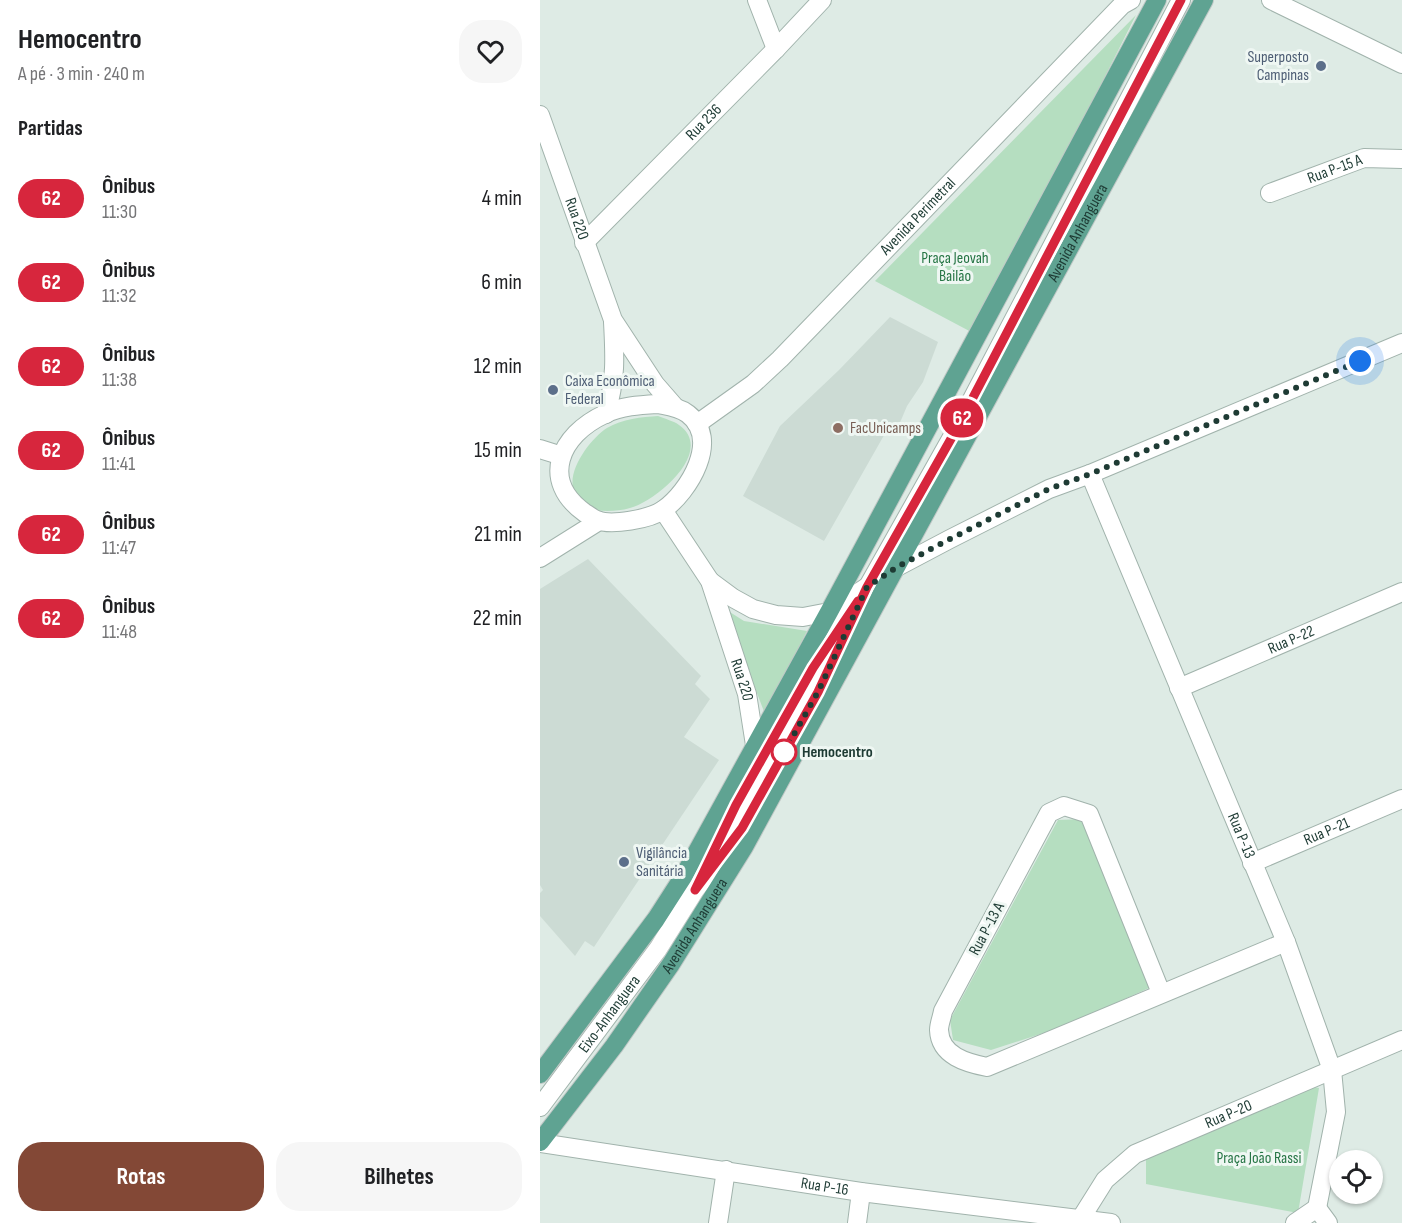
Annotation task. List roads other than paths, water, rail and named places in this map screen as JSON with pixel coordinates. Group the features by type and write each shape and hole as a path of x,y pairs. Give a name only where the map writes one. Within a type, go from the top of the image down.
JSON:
{"main road":[{"path":"540,1074 656,919 678,885 829,612 1157,0"},
{"name":"Avenida Anhanguera","path":"540,1142 614,1046 671,964 744,847 1204,0"}],"street":[{"path":"757,0 776,49"},
{"name":"Rua 236","path":"584,243 822,0"},
{"name":"Avenida Perimetral","path":"697,424 753,384 780,359 1114,14 1131,0"},
{"name":"Eixo-Anhanguera","path":"540,1107 658,949 695,890 742,828 818,692 867,587 956,430 1181,0"},
{"path":"1271,0 1402,64"},
{"name":"Rua 220","path":"540,115 612,320 655,384 675,407"},
{"name":"Rua P-15 A","path":"1270,193 1364,158 1402,159"},
{"name":"Rua 220","path":"606,414 615,370 612,320"},
{"name":"Rua 220","path":"710,581 733,598 764,612 803,617 829,612 897,567 1049,489 1090,474 1402,343"},
{"path":"658,404 675,407 688,414 697,424 702,440 701,458 691,478 678,496 663,510 647,518 598,521 574,506 561,491 557,475 559,454 572,437 606,414 637,405 658,404"},
{"path":"540,449 559,454"},
{"name":"Rua P-13","path":"1090,474 1286,942 1332,1070 1336,1112 1317,1208"},
{"name":"Rua 220","path":"663,510 710,581 747,694 755,745"},
{"path":"540,558 598,521"},
{"name":"Rua P-22","path":"1179,688 1402,592"},
{"name":"Rua P-21","path":"1252,863 1402,799"},
{"name":"Rua P-13 A","path":"1161,993 1089,814 1064,806 1049,813 943,1011 939,1031 946,1049 963,1062 987,1067 1286,942"},
{"name":"Rua P-20","path":"1078,1221 1105,1180 1136,1154 1402,1040"},
{"name":"Rua P-16","path":"540,1142 861,1192 1078,1221 1111,1223"},
{"path":"718,1223 726,1170"},
{"path":"857,1223 861,1192"},
{"path":"1295,1223 1317,1208 1328,1223"}],"place":[{"name":"Superposto Campinas","path":"1321,66"},
{"name":"Caixa Econômica Federal","path":"553,390"},
{"name":"FacUnicamps","path":"838,428"},
{"name":"Hemocentro","path":"784,752"},
{"name":"Vigilância Sanitária","path":"624,862"}],"park label":[{"name":"Praça Jeovah Bailão","path":"955,267"},
{"name":"Praça João Rassi","path":"1259,1158"}]}
